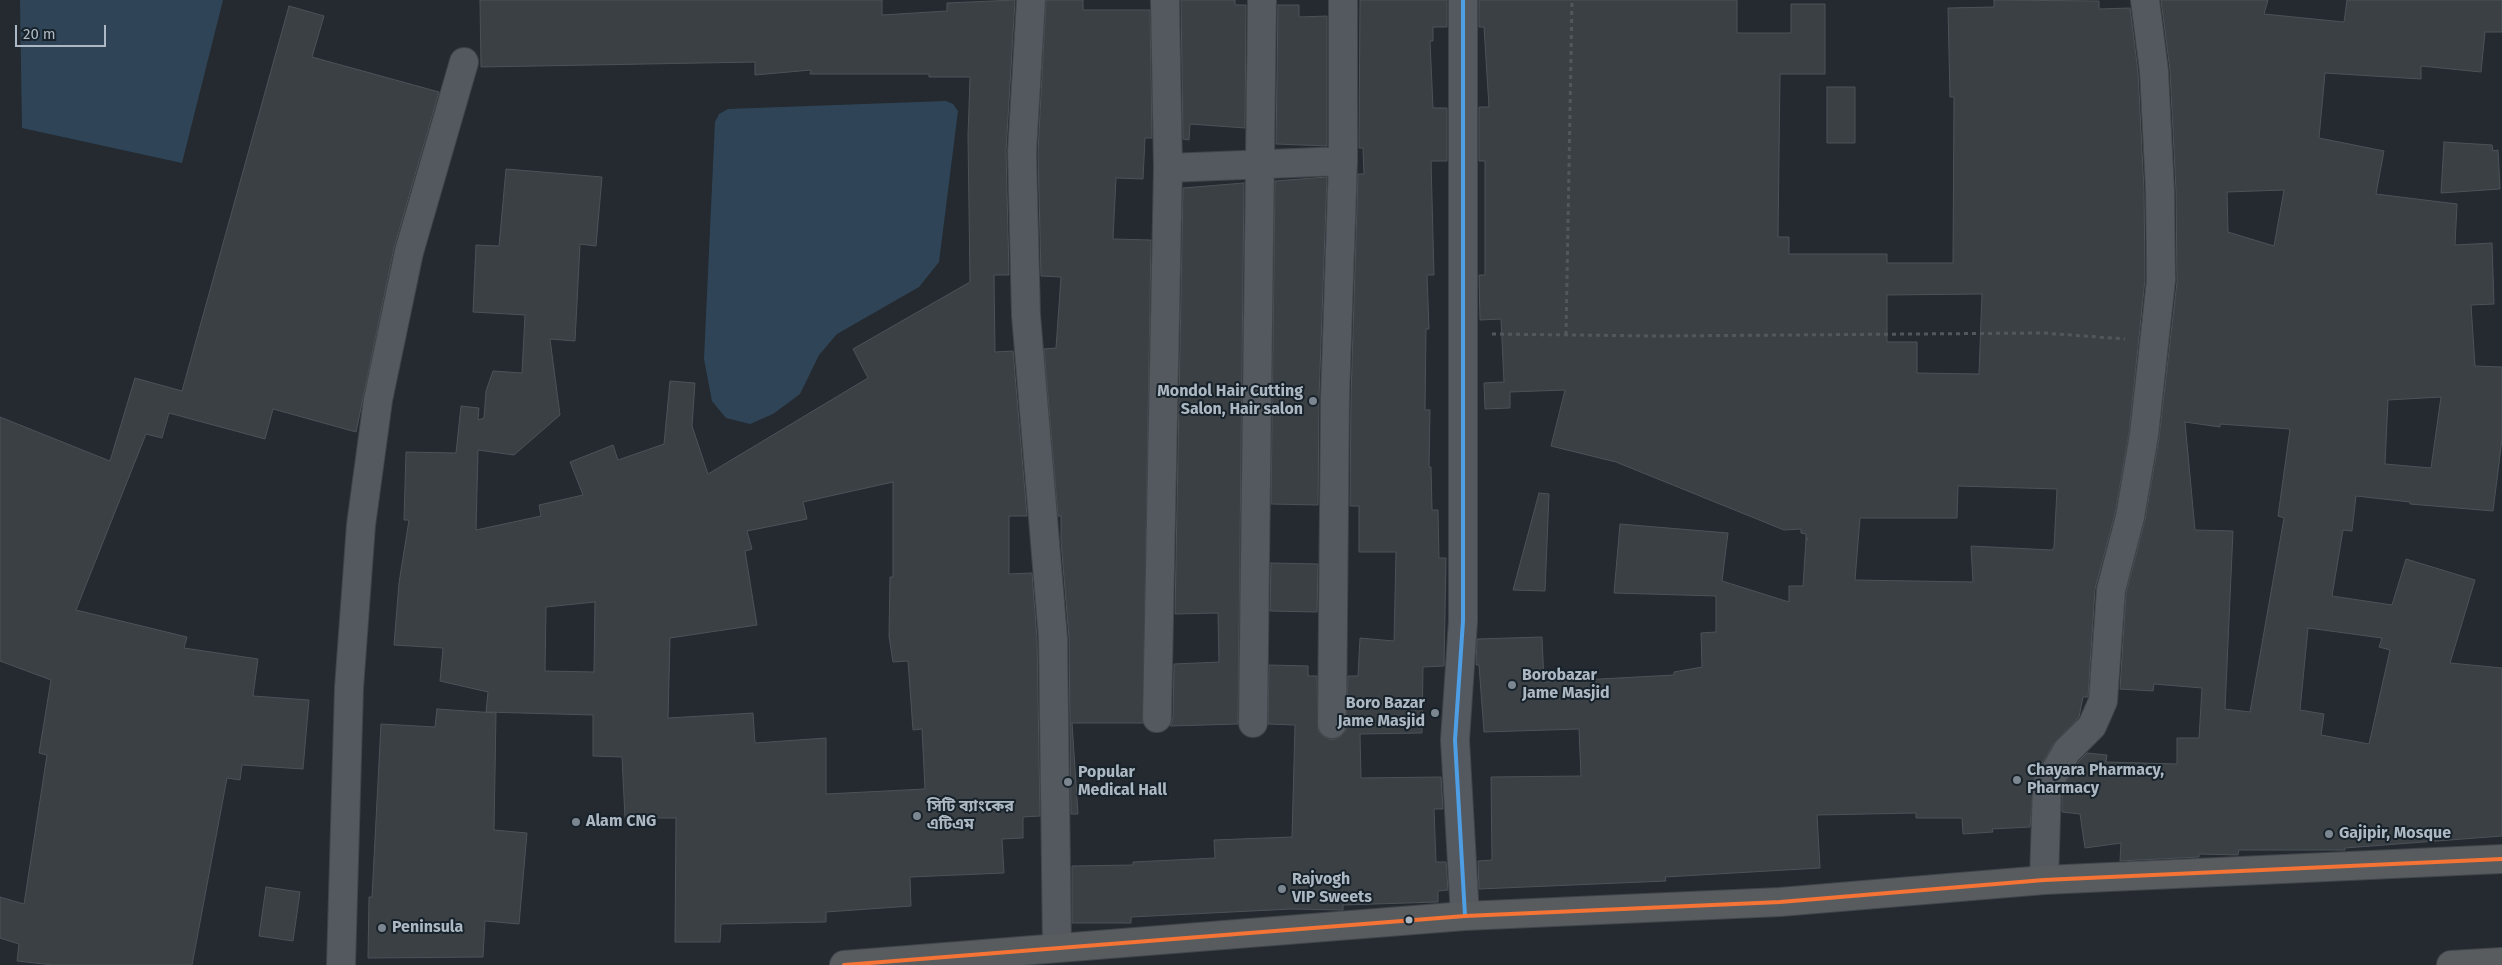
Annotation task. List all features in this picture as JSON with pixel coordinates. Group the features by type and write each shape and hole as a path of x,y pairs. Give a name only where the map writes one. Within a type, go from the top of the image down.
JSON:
{"highway":[{"path":"844,965 1465,916 1780,902 2044,880 2410,865 2502,859"},
{"path":"2451,965 2502,962"}],"street":[{"path":"1032,0 1022,152 1026,315 1053,638 1056,947"},
{"path":"1157,718 1168,168 1165,0"},
{"path":"1252,723 1262,0"},
{"path":"1332,724 1335,397 1342,161 1343,0"},
{"path":"1463,0 1461,334 1463,622 1455,740 1465,916"},
{"path":"2044,880 2047,785 2067,752 2092,726 2103,701 2111,590 2130,517 2144,435 2160,280 2160,191 2154,71 2145,0"},
{"path":"341,965 350,688 361,525 378,400 410,252 464,62"},
{"path":"1168,168 1342,161"}],"path":[{"path":"1566,335 1572,0"},
{"path":"1461,334 2044,333 2154,341"}],"water":[{"path":"20,0 223,0 182,163 22,128"},
{"path":"946,101 953,104 958,111 939,262 919,287 837,334 819,355 800,394 773,414 750,424 726,418 712,401 704,359 715,122 719,114 728,109"}],"building":[{"path":"480,0 882,0 882,15 947,11 947,3 1015,0 1006,151 1009,275 994,275 995,352 1013,351 1027,516 1009,516 1009,574 1032,573 1037,639 1040,816 1023,817 1023,838 1002,839 1004,873 910,877 911,906 826,912 826,922 721,924 720,942 675,942 676,818 625,818 622,757 593,756 593,715 486,712 488,692 440,681 443,648 394,645 399,583 409,520 404,520 406,452 456,453 461,406 479,408 478,420 484,418 486,391 493,371 522,373 525,315 473,312 476,245 499,246 506,169 602,177 596,246 580,244 575,341 550,339 560,415 514,455 478,450 476,530 541,516 539,505 583,495 570,462 613,445 618,460 664,444 670,381 695,383 692,426 708,474 868,378 853,349 970,282 968,136 970,77 929,77 929,74 810,74 811,70 755,75 755,62 481,67","holes":["893,482 893,577 890,577 889,636 893,662 908,661 913,730 922,729 925,789 826,794 826,738 755,743 753,713 668,718 670,638 757,625 745,551 752,549 747,531 807,519 803,502","595,602 594,672 545,671 546,607"]},
{"path":"1046,0 1083,0 1083,10 1150,10 1152,138 1145,138 1143,179 1116,178 1113,239 1151,240 1143,723 1072,723 1078,814 1071,814 1069,637 1061,541 1061,516 1058,516 1044,349 1056,348 1061,277 1041,276 1038,152"},
{"path":"1181,0 1235,0 1235,5 1246,5 1245,128 1190,124 1189,140 1183,139"},
{"path":"1360,0 1447,0 1447,27 1433,27 1433,41 1430,41 1433,108 1447,108 1447,161 1431,161 1434,275 1427,275 1429,329 1426,329 1425,410 1430,410 1429,467 1431,467 1432,510 1438,510 1439,558 1446,558 1444,666 1423,667 1422,733 1360,734 1361,778 1441,777 1443,809 1434,809 1436,862 1446,862 1448,890 1438,891 1438,902 1343,905 1343,910 1291,909 1131,917 1131,923 1072,923 1072,866 1133,865 1133,862 1215,858 1214,840 1292,837 1295,725 1268,724 1269,665 1308,666 1308,676 1317,676 1318,731 1324,737 1332,740 1340,737 1346,731 1348,676 1358,676 1360,638 1394,641 1396,552 1359,552 1359,506 1350,506 1351,397 1358,174 1364,174 1363,148 1359,148"},
{"path":"1479,0 1737,0 1737,33 1791,33 1791,4 1825,4 1825,74 1780,74 1778,237 1789,237 1789,254 1887,254 1887,263 1953,263 1954,97 1950,97 1948,8 1994,7 1994,0 2099,1 2099,9 2130,8 2138,72 2144,191 2145,279 2129,433 2115,514 2095,589 2088,697 2083,697 2079,717 2054,743 2034,777 2030,827 1992,829 1993,832 1963,834 1962,818 1916,818 1916,813 1817,815 1820,868 1665,877 1666,881 1479,889 1478,861 1492,860 1491,777 1581,776 1579,729 1484,732 1479,665 1476,665 1477,639 1542,637 1544,682 1674,675 1674,672 1702,667 1701,633 1716,632 1716,596 1614,593 1620,524 1728,533 1722,581 1789,602 1789,586 1803,586 1806,534 1801,533 1801,529 1784,530 1616,462 1551,446 1565,390 1510,392 1510,408 1485,409 1484,383 1504,382 1501,319 1480,320 1479,275 1485,275 1485,161 1479,161 1479,107 1489,107 1484,27 1479,27","holes":["1982,294 1979,374 1917,373 1917,342 1887,342 1887,295","1958,486 2057,489 2054,547 2052,550 1971,546 1973,582 1855,580 1860,518 1957,518"]},
{"path":"2161,0 2268,0 2264,14 2344,22 2347,0 2502,0 2502,32 2485,32 2481,72 2421,66 2421,79 2325,73 2319,138 2384,151 2376,194 2457,204 2455,245 2492,243 2494,304 2471,305 2475,366 2502,367 2502,439 2493,511 2410,504 2410,502 2356,496 2352,531 2343,530 2332,596 2392,605 2406,559 2475,580 2450,663 2502,668 2502,836 2345,848 2345,850 2239,850 2238,855 2199,854 2199,857 2120,861 2121,843 2085,848 2080,814 2062,812 2062,789 2079,761 2087,753 2107,755 2106,762 2177,764 2177,738 2199,738 2202,688 2154,684 2153,691 2120,689 2126,593 2145,520 2159,438 2177,282 2176,190 2170,70","holes":["2284,190 2274,246 2228,232 2227,192","2441,397 2431,468 2385,464 2388,400","2185,422 2220,427 2220,424 2290,429 2278,516 2284,518 2250,712 2225,709 2233,531 2195,530","2308,628 2382,638 2379,647 2390,650 2369,744 2321,735 2324,714 2300,710"]},
{"path":"1278,5 1299,5 1299,17 1327,16 1327,146 1276,144"},
{"path":"289,6 324,16 312,57 439,92 394,248 356,432 273,409 265,439 169,413 162,438 146,434 76,610 187,637 184,648 258,659 253,696 309,700 303,769 242,765 240,780 227,778 192,965 53,965 17,961 19,944 0,938 0,897 24,904 47,755 39,753 51,680 0,661 0,417 110,461 135,378 182,391"},
{"path":"1827,87 1855,87 1855,143 1827,143"},
{"path":"2444,142 2492,145 2493,151 2498,150 2500,189 2441,193"},
{"path":"1327,177 1319,397 1318,505 1271,504 1275,181"},
{"path":"1244,183 1238,724 1170,726 1173,718 1174,664 1219,662 1218,613 1175,614 1183,188"},
{"path":"1539,493 1549,494 1545,591 1513,590"},
{"path":"1271,563 1318,564 1317,612 1270,611"},
{"path":"437,709 496,713 494,830 527,833 519,924 485,921 483,957 368,958 369,897 372,897 381,724 435,727"},
{"path":"266,887 300,892 293,941 259,936"}],"transit line":[{"path":"1463,0 1463,621 1455,740 1465,916"},
{"path":"844,965 1465,916 1780,902 2044,880 2502,859"}],"place":[{"name":"Mondol Hair Cutting Salon, Hair salon","path":"1313,401"},
{"name":"Borobazar Jame Masjid","path":"1512,685"},
{"name":"Boro Bazar Jame Masjid","path":"1435,713"},
{"name":"Chayara Pharmacy, Pharmacy","path":"2017,780"},
{"name":"Popular Medical Hall","path":"1068,782"},
{"name":"সিটি ব্যাংকের এটিএম","path":"917,816"},
{"name":"Alam CNG","path":"576,822"},
{"name":"Gajipir, Mosque","path":"2329,834"},
{"name":"Rajvogh VIP Sweets","path":"1282,889"},
{"name":"Peninsula","path":"382,928"}]}
